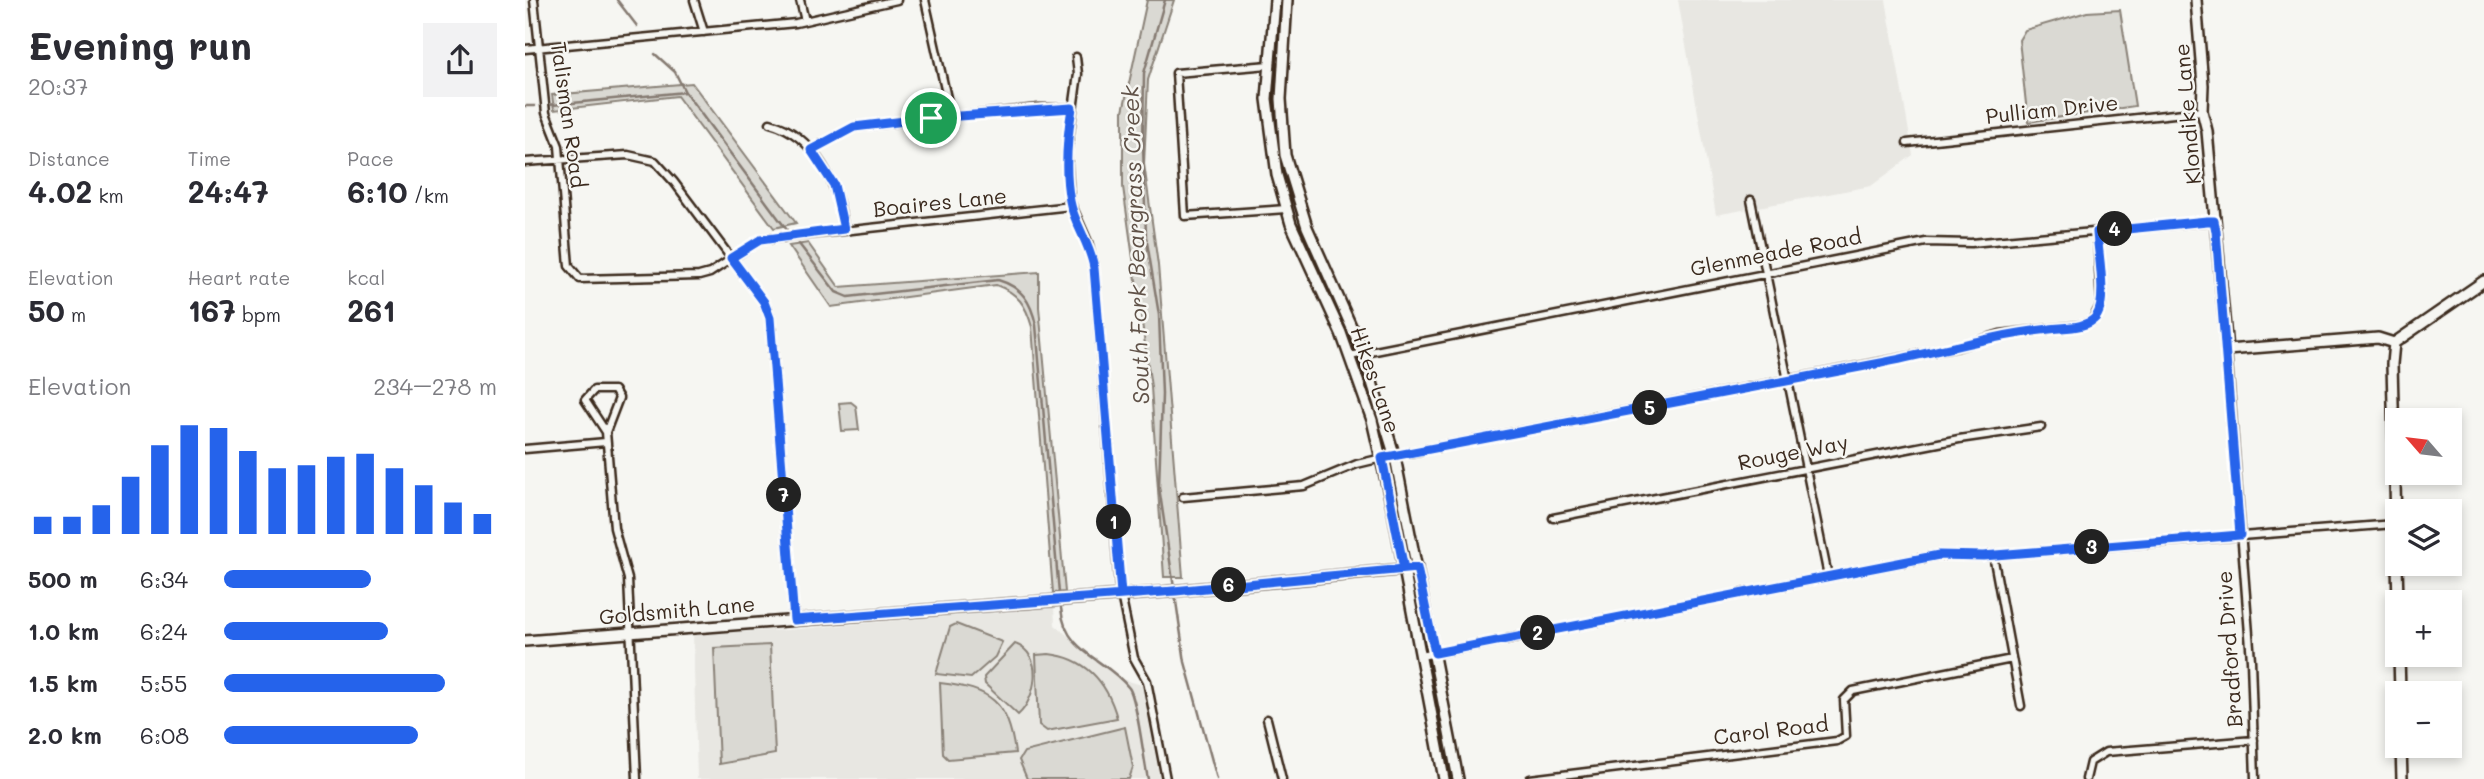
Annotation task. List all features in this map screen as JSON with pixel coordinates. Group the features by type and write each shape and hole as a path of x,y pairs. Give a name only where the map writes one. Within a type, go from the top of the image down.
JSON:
{"street":[{"name":"Talisman Road","path":"534,0 546,113 559,146 568,260 573,275"},
{"path":"694,0 704,32"},
{"path":"800,0 806,21"},
{"path":"525,48 806,21 897,0"},
{"path":"925,0 951,116"},
{"name":"Hikes Lane","path":"1275,0 1269,65 1268,123 1286,209 1350,356 1382,458 1444,779"},
{"name":"Hikes Lane","path":"1287,0 1281,99 1285,155 1307,227 1363,353 1395,457 1458,779"},
{"name":"Klondike Lane","path":"2196,0 2203,85 2202,111 2207,131 2227,350"},
{"path":"1076,57 1078,74 1067,153 1071,206 1088,242 1094,268 1121,594 1134,658 1147,681 1166,779"},
{"path":"1269,65 1176,73 1185,216 1286,209"},
{"path":"811,150 854,127 951,116 1072,108"},
{"name":"Pulliam Drive","path":"1907,143 2202,111"},
{"path":"770,123 795,133 811,150 834,185 844,229"},
{"path":"525,162 628,155 655,161 764,302 770,318 794,620"},
{"path":"1751,200 1828,576"},
{"name":"Boaires Lane","path":"573,275 589,281 699,276 710,273 760,240 1071,206"},
{"name":"Glenmeade Road","path":"1350,356 1936,240 1971,243 2214,221"},
{"path":"1183,497 1304,486 1348,467 1382,458 1789,381 1958,347 2000,334 2087,324 2096,317 2102,304 2097,232"},
{"path":"2395,499 2394,343 2484,281"},
{"path":"2227,350 2378,338 2394,343"},
{"name":"Bradford Drive","path":"2227,350 2255,779"},
{"path":"605,432 618,403 618,393 609,389 594,390 585,400 605,432 614,528 628,579 633,632 637,779"},
{"name":"Rouge Way","path":"1553,518 1959,439 2041,427"},
{"path":"525,449 607,442"},
{"path":"1421,656 1939,555 1993,555 2385,525"},
{"path":"1993,555 2021,706"},
{"name":"Goldsmith Lane","path":"525,641 1176,591 1417,568"},
{"name":"Carol Road","path":"1530,779 1837,741 1846,736 1844,700 1853,691 2012,659"},
{"path":"1267,719 1282,779"},
{"path":"2086,779 2090,762 2100,754 2254,740"},
{"path":"2401,758 2402,779"}],"shaded area":[{"path":"1147,0 1174,0 1148,80 1144,164 1158,265 1183,577 1164,577 1151,387 1123,187 1123,111"},
{"path":"1678,0 1886,0 1913,155 1871,186 1716,215"},
{"path":"2120,10 2135,106 2028,122 2019,40 2025,30 2087,12"},
{"path":"692,83 796,223 774,228 677,96 554,110 552,95"},
{"path":"808,243 839,287 1039,272 1039,307 1065,592 1053,593 1032,327 1020,301 996,285 831,307 789,246"},
{"path":"851,402 856,406 859,430 842,431 839,403"},
{"path":"1054,606 1055,625 1118,678 1142,685 1160,779 697,779 693,633 785,630"},
{"path":"956,624 1002,642 995,657 971,678 936,674 950,627"},
{"path":"1015,644 1031,657 1035,677 1029,699 1018,715 985,684 984,677"},
{"path":"770,645 775,754 719,764 714,648"},
{"path":"1049,654 1074,661 1093,674 1107,693 1117,718 1047,731 1039,725 1036,655"},
{"path":"940,683 972,689 994,701 1007,721 1015,753 948,759 943,754"},
{"path":"1125,727 1133,767 1129,779 1027,779 1019,760 1024,752"}],"waterway":[{"path":"617,0 637,26"},
{"name":"South Fork Beargrass Creek","path":"1165,0 1144,73 1143,147 1146,236 1159,315 1162,394 1159,487 1185,662 1217,779"},
{"path":"655,54 675,72 685,92"},
{"path":"552,105 685,92 787,230"},
{"path":"525,106 535,106"},
{"path":"799,244 836,292 848,297 998,280 1024,296 1036,325 1059,593"},
{"path":"1061,608 1064,623 1078,646 1129,688 1148,779"}],"route":[{"path":"931,118 846,129 811,150 834,185 840,200 844,229 760,240 731,258 764,302 770,318 794,620 1163,592 1404,569 1382,458 1881,363 1968,345 2000,334 2087,324 2096,317 2102,304 2097,232 2207,221 2214,221 2216,231 2240,535 1983,556 1939,555 1435,653 1417,568 1176,591 1163,592 1121,594 1094,268 1092,253 1070,201 1067,153 1072,108 1039,108 931,118"}]}
